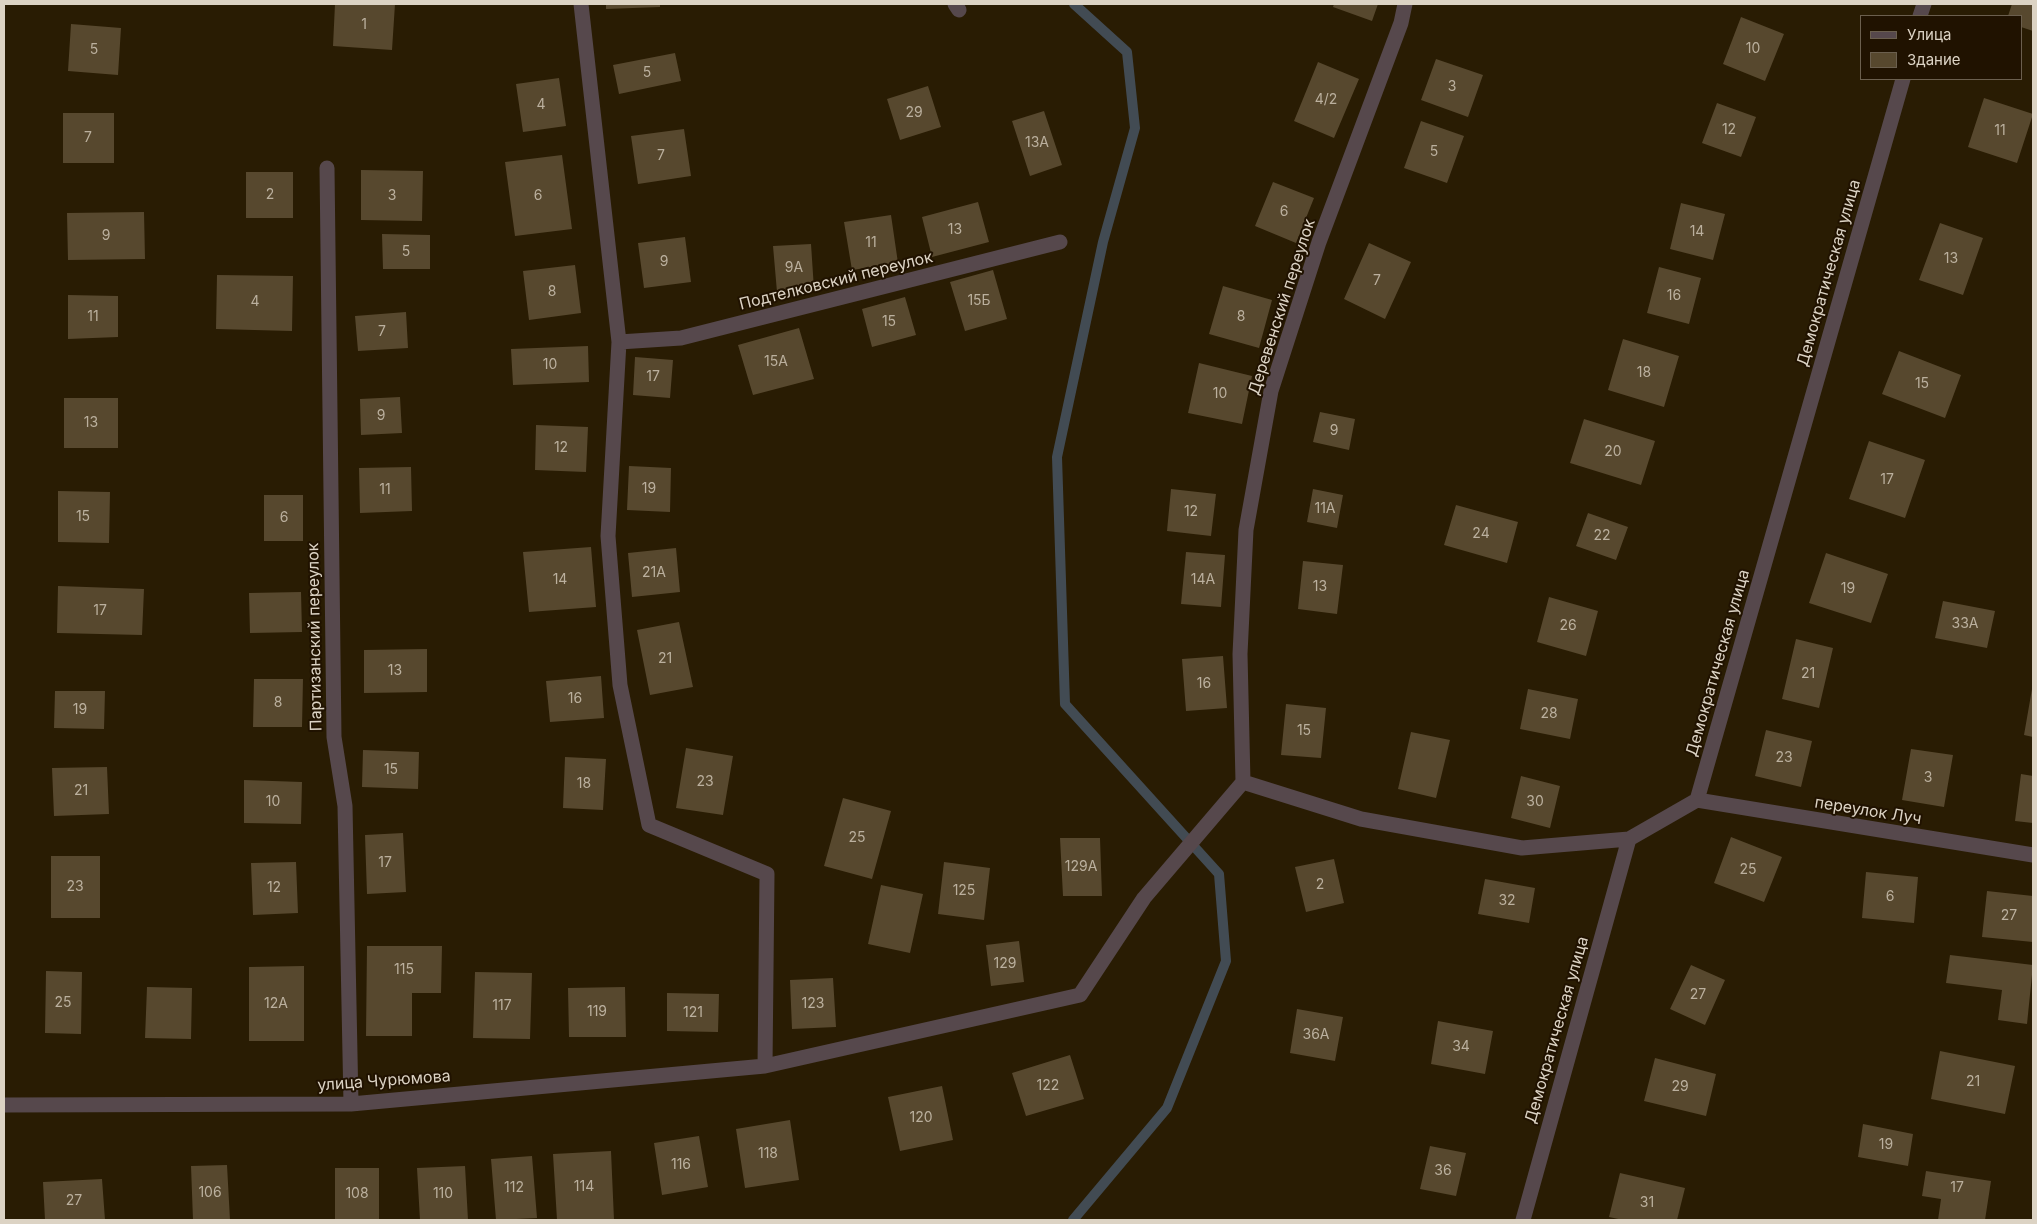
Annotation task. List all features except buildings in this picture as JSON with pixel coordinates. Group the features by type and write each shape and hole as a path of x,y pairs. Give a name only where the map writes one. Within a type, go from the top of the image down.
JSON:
{"street":[{"path":"581,4 620,342 608,536 620,685 649,826 767,874 765,1066"},
{"name":"Деревенский переулок","path":"1243,782 1240,654 1246,530 1271,391 1319,242 1401,23 1405,4"},
{"name":"Демократическая улица","path":"1698,800 1902,80"},
{"name":"Партизанский переулок","path":"327,168 334,737 345,806 350,1104"},
{"name":"Подтелковский переулок","path":"620,342 681,338 1060,242"},
{"path":"1243,782 1361,820 1522,848 1629,839 1698,800"},
{"name":"улица Чурюмова","path":"4,1105 350,1104 765,1066 1080,995 1144,898 1243,782"},
{"name":"переулок Луч","path":"1698,800 2033,855"},
{"name":"Демократическая улица","path":"1523,1220 1629,839"}],"waterway":[{"path":"1073,1220 1167,1108 1226,961 1219,874 1065,704 1057,457 1103,242 1135,128 1127,52 1074,4"}]}
